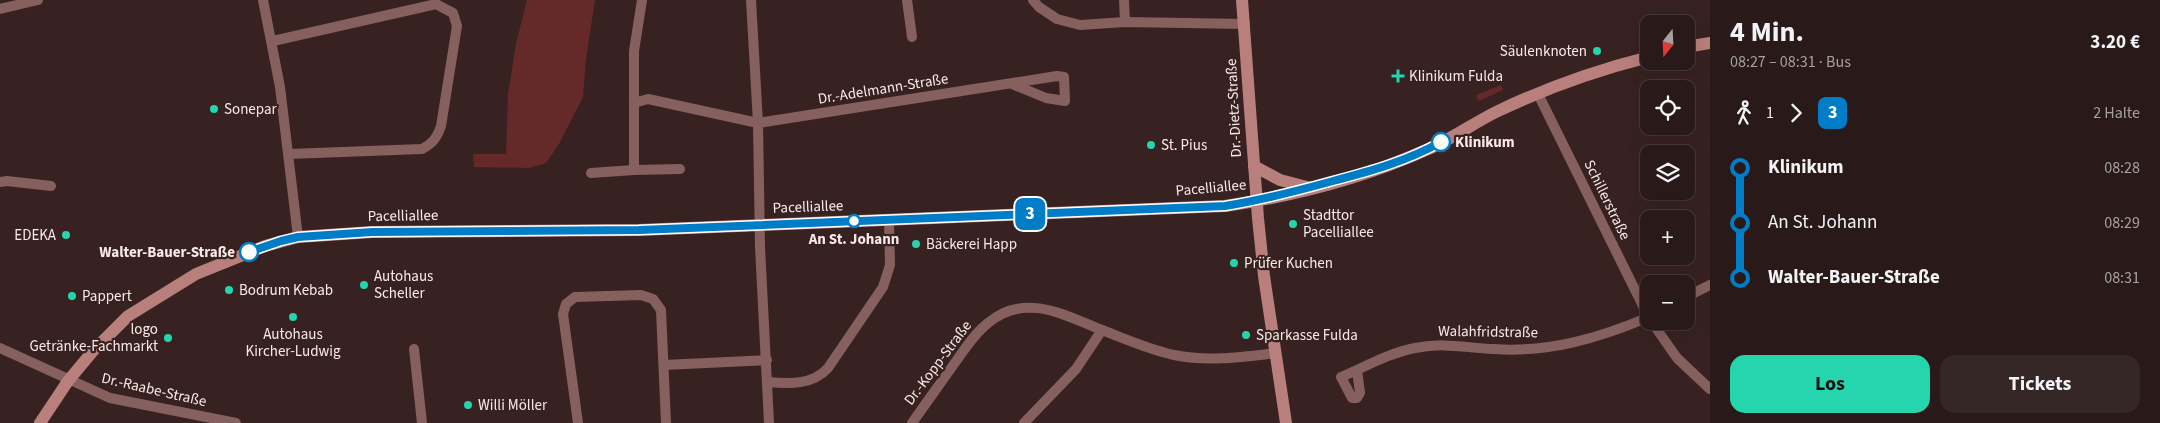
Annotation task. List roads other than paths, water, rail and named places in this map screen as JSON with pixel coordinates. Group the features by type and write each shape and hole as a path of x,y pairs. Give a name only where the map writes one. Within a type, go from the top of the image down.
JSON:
{"main road":[{"name":"Dr.-Dietz-Straße","path":"1242,0 1264,276 1286,423"},
{"path":"1695,46 1710,43"},
{"name":"Pacelliallee","path":"40,423 68,381 93,351 128,316 196,274 265,246 298,237 372,232 578,231 760,225 1208,207 1257,200 1372,171 1415,155 1496,112 1538,94 1614,66 1640,59"},
{"path":"1254,166 1280,180 1309,188"}],"street":[{"path":"0,9 38,0"},
{"path":"263,0 272,40 289,154 298,237"},
{"path":"634,170 634,52 642,0"},
{"path":"751,0 758,123 760,225 769,423"},
{"path":"907,0 912,38"},
{"path":"1032,0 1039,8 1058,19 1080,24 1125,22 1245,24"},
{"path":"1124,0 1125,22"},
{"path":"272,40 436,4 453,13 457,26 440,126 436,138 428,146 422,149 289,154"},
{"name":"Dr.-Adelmann-Straße","path":"758,123 1012,84 1044,77 1064,77 1064,101 1046,98 1012,84"},
{"name":"Schillerstraße","path":"1538,94 1640,299"},
{"path":"634,103 648,99 758,123"},
{"path":"591,173 680,169"},
{"path":"0,182 7,181 50,186"},
{"path":"768,382 807,382 828,368 883,287 890,265 890,220"},
{"path":"1695,293 1710,285"},
{"path":"578,423 563,314 566,304 575,297 641,295 653,300 661,310 666,423"},
{"name":"Dr.-Kopp-Straße","path":"912,423 970,343 988,323 1016,309 1036,307 1055,310 1102,330 1167,353 1199,359 1221,359 1276,353"},
{"name":"Walahfridstraße","path":"1357,370 1395,353 1423,347 1450,344 1494,350 1534,349 1572,344 1607,334 1640,321"},
{"path":"1024,423 1076,369 1102,330"},
{"path":"1656,330 1677,358 1710,389"},
{"name":"Dr.-Raabe-Straße","path":"0,348 68,381 110,398 236,423"},
{"path":"414,349 422,423"},
{"path":"664,365 767,360"}],"place":[{"name":"Säulenknoten","path":"1597,51"},
{"name":"Klinikum Fulda","path":"1398,76"},
{"name":"Sonepar","path":"214,109"},
{"name":"Klinikum","path":"1441,142"},
{"name":"St. Pius","path":"1151,145"},
{"name":"An St. Johann","path":"854,221"},
{"name":"Stadttor Pacelliallee","path":"1293,224"},
{"name":"EDEKA","path":"66,235"},
{"name":"Bäckerei Happ","path":"916,244"},
{"name":"Walter-Bauer-Straße","path":"249,252"},
{"name":"Prüfer Kuchen","path":"1234,263"},
{"name":"Autohaus Scheller","path":"364,285"},
{"name":"Bodrum Kebab","path":"229,290"},
{"name":"Pappert","path":"72,296"},
{"name":"Autohaus Kircher-Ludwig","path":"293,317"},
{"name":"Sparkasse Fulda","path":"1246,335"},
{"name":"logo Getränke-Fachmarkt","path":"168,338"},
{"name":"Willi Möller","path":"468,405"}]}
